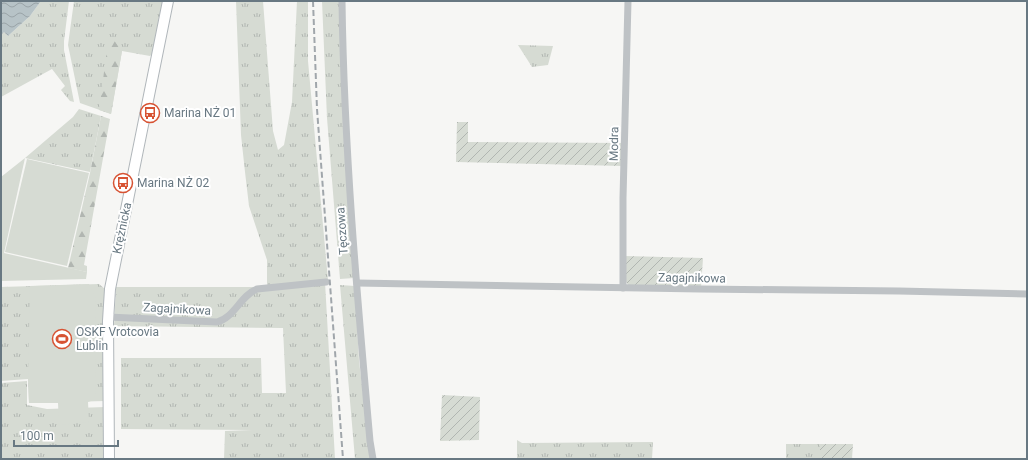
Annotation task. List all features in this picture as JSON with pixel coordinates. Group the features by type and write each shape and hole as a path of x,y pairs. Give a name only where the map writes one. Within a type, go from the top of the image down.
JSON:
{"street":[{"name":"Krężnicka","path":"110,459 108,317 112,278 168,1"},
{"name":"Tęczowa","path":"342,1 344,90 357,283 370,441 373,459"},
{"name":"Modra","path":"623,288 623,198 628,1"},
{"name":"Zagajnikowa","path":"108,317 217,322 225,320 249,292 257,289 326,282"},
{"name":"Zagajnikowa","path":"357,283 1027,294"}],"green space":[{"path":"41,1 69,1 64,50 74,102 70,101 61,90 65,86 52,69 1,97 1,35 4,32 8,36 30,16"},
{"path":"74,1 164,1 156,50 150,56 122,51 111,114 80,103 68,45"},
{"path":"236,1 263,1 273,131 278,150 284,145 292,102 297,1 308,1 308,61 328,280 325,282 335,459 224,459 225,431 252,430 121,429 121,358 261,358 262,393 286,393 283,328 114,326 116,287 267,287 267,260 249,206 245,172 241,135"},
{"path":"322,1 340,1 354,278 340,279 327,118"},
{"path":"113,39 122,51 111,114 99,110 108,42"},
{"path":"518,45 553,46 548,65 532,67"},
{"path":"79,109 101,116 90,172 25,158 73,117"},
{"path":"101,116 110,119 84,265 87,266 87,272 68,268 90,173"},
{"path":"457,122 468,122 468,142 624,143 622,166 456,162"},
{"path":"25,158 4,253 87,272 86,279 1,281 1,177"},
{"path":"27,159 89,173 67,266 5,252"},
{"path":"625,256 703,258 701,288 629,286 626,282"},
{"name":"OSKF Vrotcovia Lublin","path":"89,284 96,299 95,396 88,402 89,422 59,425 58,403 29,403 28,379 30,286"},
{"name":"OSKF Vrotcovia Lublin","path":"99,284 105,289 105,401 29,403 28,379 1,381 1,287"},
{"path":"340,285 355,286 359,361 371,459 355,459"},
{"path":"27,381 27,405 47,409 105,407 104,459 1,459 1,383"},
{"path":"442,395 480,397 479,440 440,441"},
{"path":"517,440 522,443 653,442 652,459 517,459"},
{"path":"786,444 820,444 820,459 786,459"},
{"path":"820,444 853,444 852,459 820,459"}],"water":[{"path":"1,1 41,1 30,16 8,36 4,32 1,35"}],"railway":[{"path":"313,1 317,109 343,459"}],"place":[{"name":"Marina NŻ 01","path":"150,113"},
{"name":"Marina NŻ 02","path":"123,183"},
{"name":"OSKF Vrotcovia Lublin","path":"62,339"}]}
